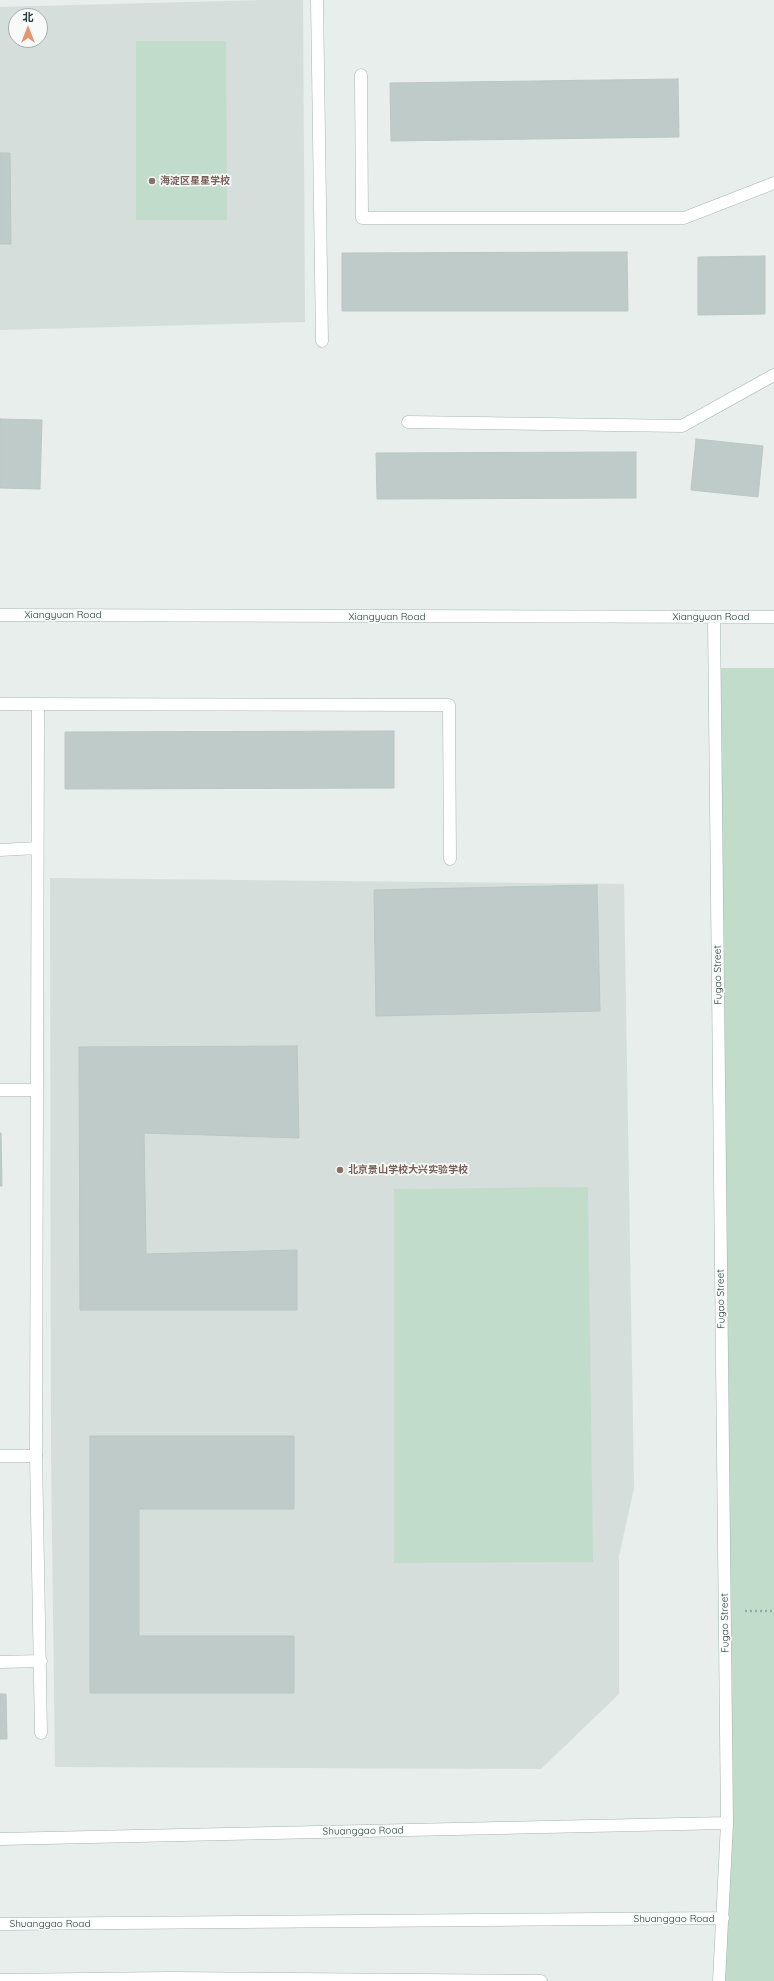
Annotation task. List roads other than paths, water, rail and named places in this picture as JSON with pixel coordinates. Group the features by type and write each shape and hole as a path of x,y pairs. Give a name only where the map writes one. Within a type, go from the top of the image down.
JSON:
{"street":[{"path":"317,0 322,341"},
{"path":"361,75 362,218 684,218 774,183"},
{"path":"408,422 682,426 774,375"},
{"name":"Xiangyuan Road","path":"0,615 774,617"},
{"name":"Fugao Street","path":"714,618 727,1822 719,1981"},
{"path":"0,704 449,705 450,859"},
{"path":"38,704 36,1456 41,1661 41,1733"},
{"path":"0,850 38,848"},
{"path":"0,1090 37,1090"},
{"path":"0,1456 36,1456"},
{"path":"0,1662 41,1661"},
{"name":"Shuanggao Road","path":"0,1839 727,1822"},
{"name":"Shuanggao Road","path":"0,1924 723,1918"},
{"path":"0,1980 541,1981"}],"place":[{"name":"海淀区星星学校","path":"152,181"},
{"name":"北京景山学校大兴实验学校","path":"340,1170"}]}
